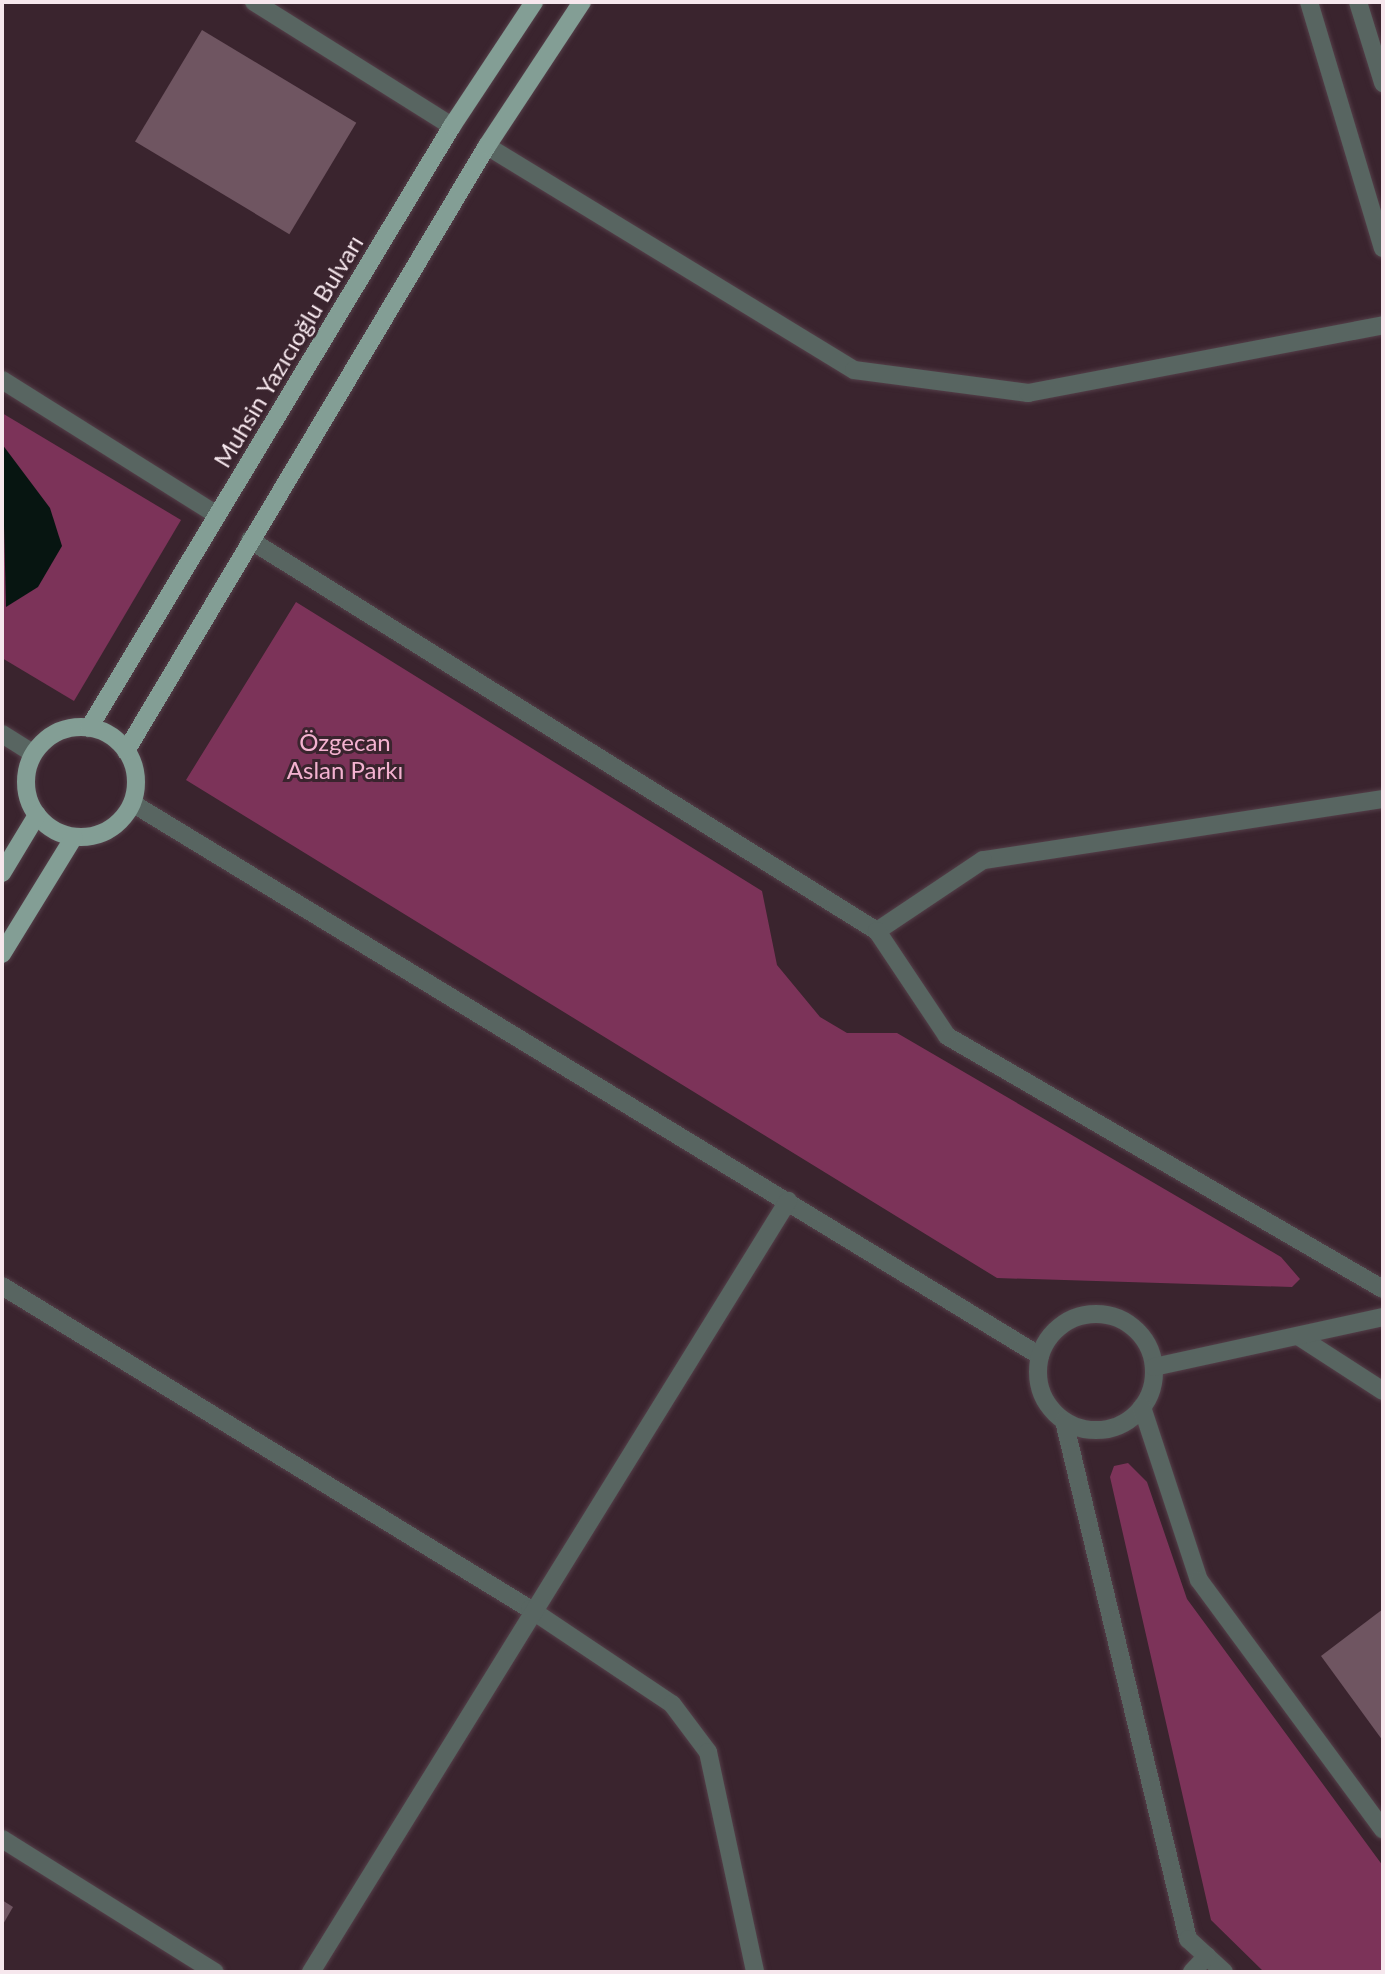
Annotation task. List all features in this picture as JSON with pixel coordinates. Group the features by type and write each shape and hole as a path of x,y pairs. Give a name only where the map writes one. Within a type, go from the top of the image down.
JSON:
{"main road":[{"name":"Muhsin Yazıcıoğlu Bulvarı","path":"89,728 452,126 534,2"},
{"path":"126,751 487,146 582,2"},
{"path":"89,728 126,751 136,786 132,803 109,830 74,837 37,815 26,789 33,753 62,730 89,728"},
{"path":"2,873 37,815"},
{"path":"2,954 74,837"}],"street":[{"path":"254,2 452,126"},
{"path":"1309,2 1383,248"},
{"path":"1358,2 1383,83"},
{"path":"487,146 854,370 1028,393 1383,324"},
{"path":"2,380 217,515"},
{"path":"250,540 877,931 947,1036 1383,1289"},
{"path":"2,734 33,753"},
{"path":"877,931 983,860 1383,799"},
{"path":"132,803 1040,1356"},
{"path":"311,1972 530,1609 788,1201"},
{"path":"2,1286 530,1609 672,1704 694,1726 708,1752 755,1972"},
{"path":"1064,1421 1100,1431 1118,1426 1142,1407 1154,1367 1140,1335 1119,1320 1093,1314 1060,1326 1040,1356 1041,1392 1064,1421 1188,1939 1224,1972"},
{"path":"1154,1367 1383,1317"},
{"path":"1298,1336 1383,1391"},
{"path":"1142,1407 1199,1580 1383,1830"},
{"path":"2,1839 215,1972"},
{"path":"1192,1972 1207,1956"}],"green space":[{"path":"2,413 181,520 74,701 2,658"},
{"name":"Özgecan Aslan Parkı","path":"296,602 762,891 777,965 820,1017 847,1033 897,1033 1281,1257 1300,1279 1292,1287 997,1278 186,780"},
{"path":"1128,1463 1147,1482 1187,1599 1383,1866 1383,1972 1264,1972 1211,1920 1110,1477 1114,1466"}],"shaded area":[{"path":"2,444 50,508 62,546 38,587 6,607"}],"building":[{"path":"202,30 356,123 289,234 135,141"},
{"path":"1383,1609 1383,1741 1321,1656"},
{"path":"2,1900 13,1907 2,1926"}]}
